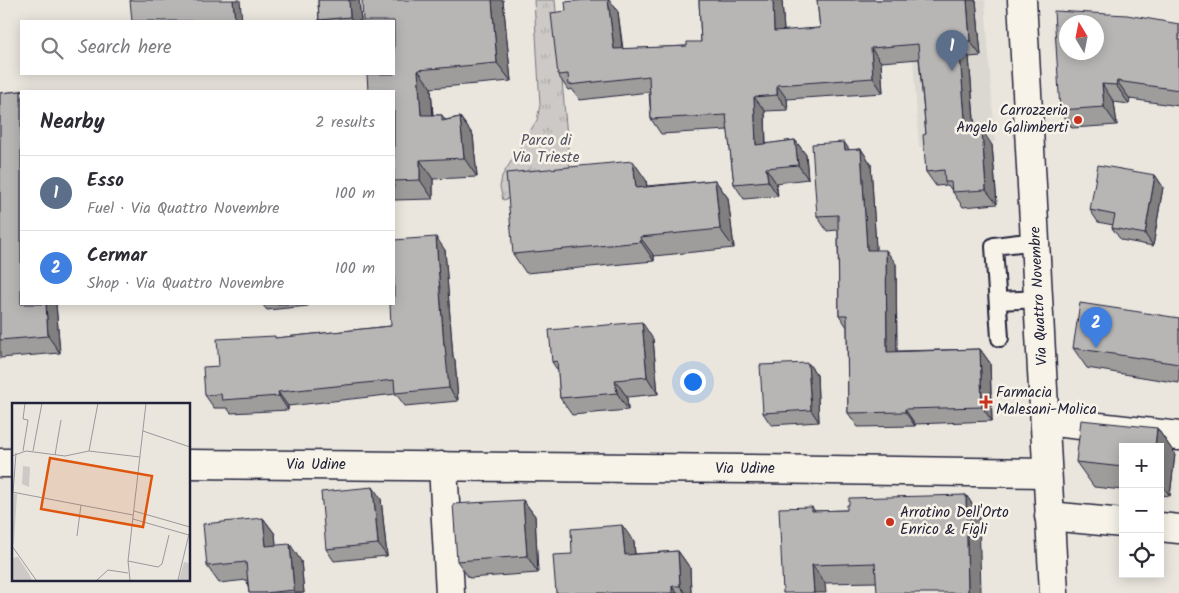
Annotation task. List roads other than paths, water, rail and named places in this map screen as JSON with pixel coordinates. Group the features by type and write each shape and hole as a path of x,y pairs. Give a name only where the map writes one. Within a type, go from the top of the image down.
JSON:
{"street":[{"name":"Via Quattro Novembre","path":"1022,0 1054,593"},
{"path":"1045,421 1179,436"},
{"name":"Via Udine","path":"190,464 1047,473"},
{"path":"443,466 450,593"},
{"path":"1049,516 1119,523"},
{"path":"1164,527 1179,529"}],"lane":[{"path":"1000,338 994,246 1036,241"},
{"path":"998,301 1039,300"}],"place":[{"name":"Esso","path":"952,71"},
{"name":"Carrozzeria Angelo Galimberti","path":"1078,120"},
{"name":"Cermar","path":"1096,348"},
{"name":"Farmacia Malesani-Molica","path":"986,402"},
{"name":"Arrotino Dell'Orto Enrico & Figli","path":"890,522"}],"park label":[{"name":"Parco di Via Trieste","path":"546,150"}]}
